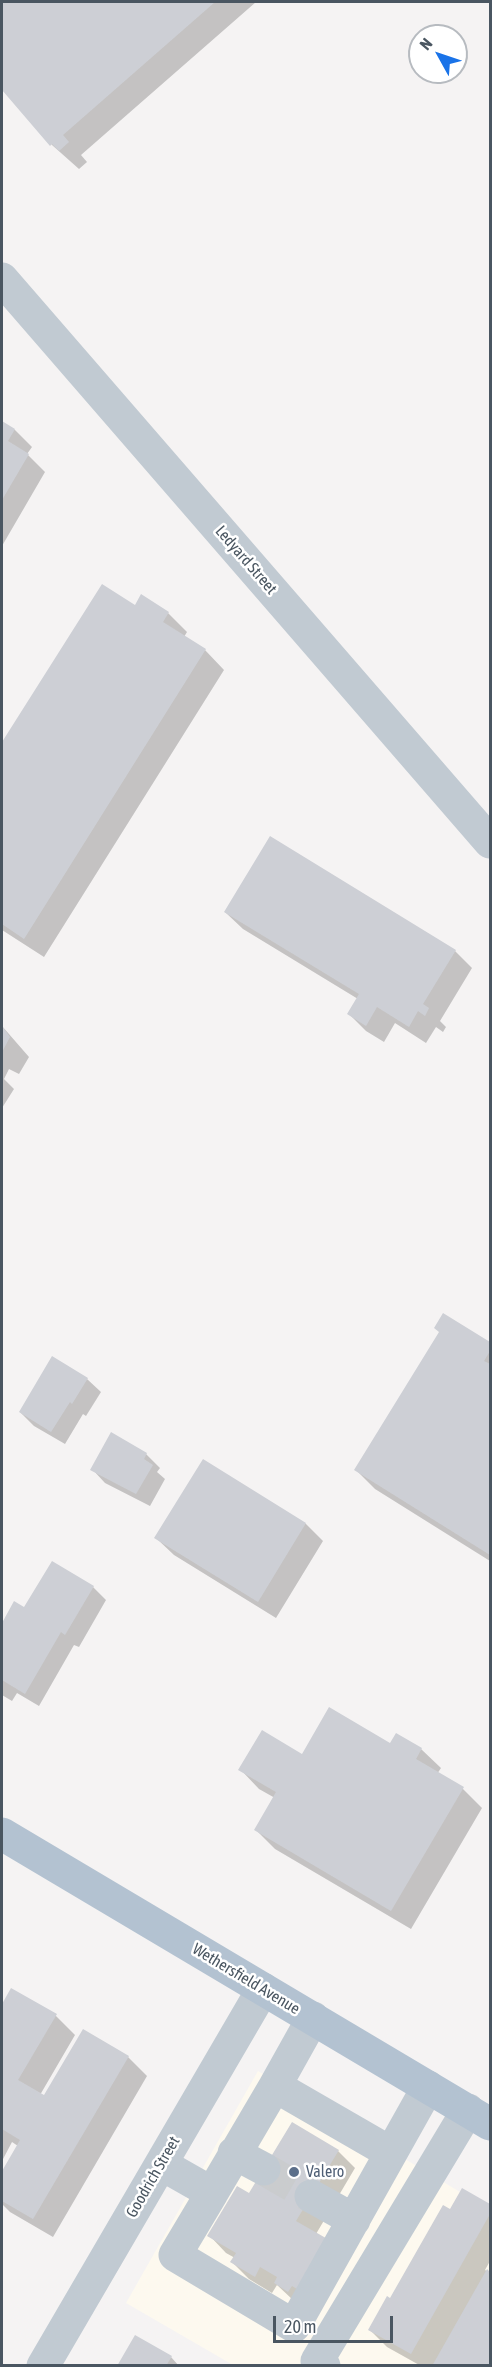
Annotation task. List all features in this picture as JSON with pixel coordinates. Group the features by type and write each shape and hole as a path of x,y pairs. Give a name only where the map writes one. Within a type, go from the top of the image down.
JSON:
{"main road":[{"name":"Wethersfield Avenue","path":"2,1834 479,2117"}],"street":[{"name":"Ledyard Street","path":"2,279 490,842"},
{"name":"Goodrich Street","path":"43,2366 263,1989"},
{"path":"312,2018 275,2086 175,2255 294,2326 428,2087"},
{"path":"275,2086 391,2153"},
{"path":"324,2366 317,2361 479,2117"},
{"path":"234,2153 264,2169"},
{"path":"160,2164 212,2193"},
{"path":"311,2196 354,2220"}],"shaded area":[{"path":"258,2071 490,2210 490,2365 233,2365 126,2303"}],"building":[{"path":"2,2 215,2 63,135 69,142 59,151 52,144 50,146 2,90"},
{"path":"2,421 15,429 8,441 29,454 2,500"},
{"path":"102,584 135,605 141,594 169,612 163,622 206,649 24,939 2,924 2,742"},
{"path":"270,836 456,950 423,1004 429,1008 425,1016 418,1011 409,1027 377,1007 366,1026 347,1014 359,994 224,912"},
{"path":"2,1026 10,1037 2,1052"},
{"path":"443,1313 490,1342 490,1351 484,1361 490,1364 490,1555 354,1470 439,1332 434,1328"},
{"path":"52,1356 88,1378 51,1432 19,1412"},
{"path":"111,1432 147,1453 144,1459 153,1465 136,1494 90,1470"},
{"path":"203,1459 306,1523 258,1602 154,1538"},
{"path":"52,1561 94,1586 65,1635 61,1632 25,1694 2,1680 2,1623 14,1601 24,1607"},
{"path":"329,1707 390,1743 396,1733 422,1748 416,1759 464,1787 391,1911 254,1830 276,1792 238,1770 262,1730 302,1754"},
{"path":"11,1988 57,2014 18,2080 44,2095 83,2029 129,2056 33,2219 2,2201 2,2171 20,2140 2,2129 2,2004"},
{"path":"292,2122 339,2150 296,2221 331,2241 302,2292 292,2286 288,2292 274,2283 277,2277 260,2267 255,2277 230,2262 236,2253 207,2236 237,2186 249,2193"},
{"path":"462,2188 490,2204 490,2214 411,2354 368,2330 387,2296 390,2298 443,2205 450,2209"},
{"path":"487,2269 490,2272 490,2366 432,2366"},
{"path":"135,2335 172,2356 166,2366 117,2366"}],"tunnel":[{"path":"264,2169 311,2196"}],"place":[{"name":"Valero","path":"294,2172"}]}
